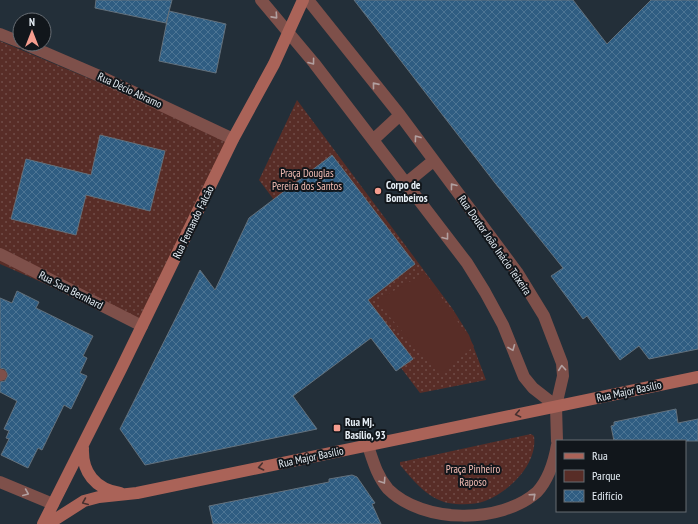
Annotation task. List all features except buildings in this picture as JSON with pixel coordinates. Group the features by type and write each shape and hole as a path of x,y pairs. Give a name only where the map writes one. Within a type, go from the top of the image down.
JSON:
{"main road":[{"name":"Rua Fernando Falcão","path":"43,524 233,139 274,64 303,0"},
{"name":"Rua Major Basílio","path":"48,524 84,501 99,496 137,493 698,377"},
{"name":"Rua Fernando Falcão","path":"84,443 84,468 93,480 110,490 124,493 137,493"}],"street":[{"path":"261,0 288,31 373,140 466,263 485,292 503,325 524,377 533,388 556,406 558,440"},
{"name":"Rua Doutor João Inácio Teixeira","path":"308,0 400,115 517,272 544,316 562,363 562,383 556,406"},
{"path":"0,34 12,39"},
{"name":"Rua Décio Abramo","path":"44,52 97,75 233,139"},
{"path":"373,140 400,115"},
{"path":"405,184 433,161"},
{"name":"Rua Sara Bernhard","path":"0,254 142,326"},
{"path":"368,446 375,469 382,481 401,501 426,514 452,521 473,524 494,519 512,512 537,492 547,477 554,461 556,450"},
{"path":"0,482 53,504"}],"green space":[{"path":"0,41 12,46 12,52 26,52 233,139 142,326 0,264"},
{"name":"Praça Douglas Pereira dos Santos","path":"297,100 452,308 469,335 486,380 420,393 259,180"},
{"path":"425,273 474,346 440,375 376,301"},
{"name":"Praça Pinheiro Raposo","path":"531,434 534,436 534,446 527,466 520,476 494,497 481,502 472,504 457,504 440,501 421,488 400,465 400,462"}],"place":[{"name":"Corpo de Bombeiros","path":"378,191"},
{"name":"Rua Mj. Basílio, 93","path":"337,428"}]}
